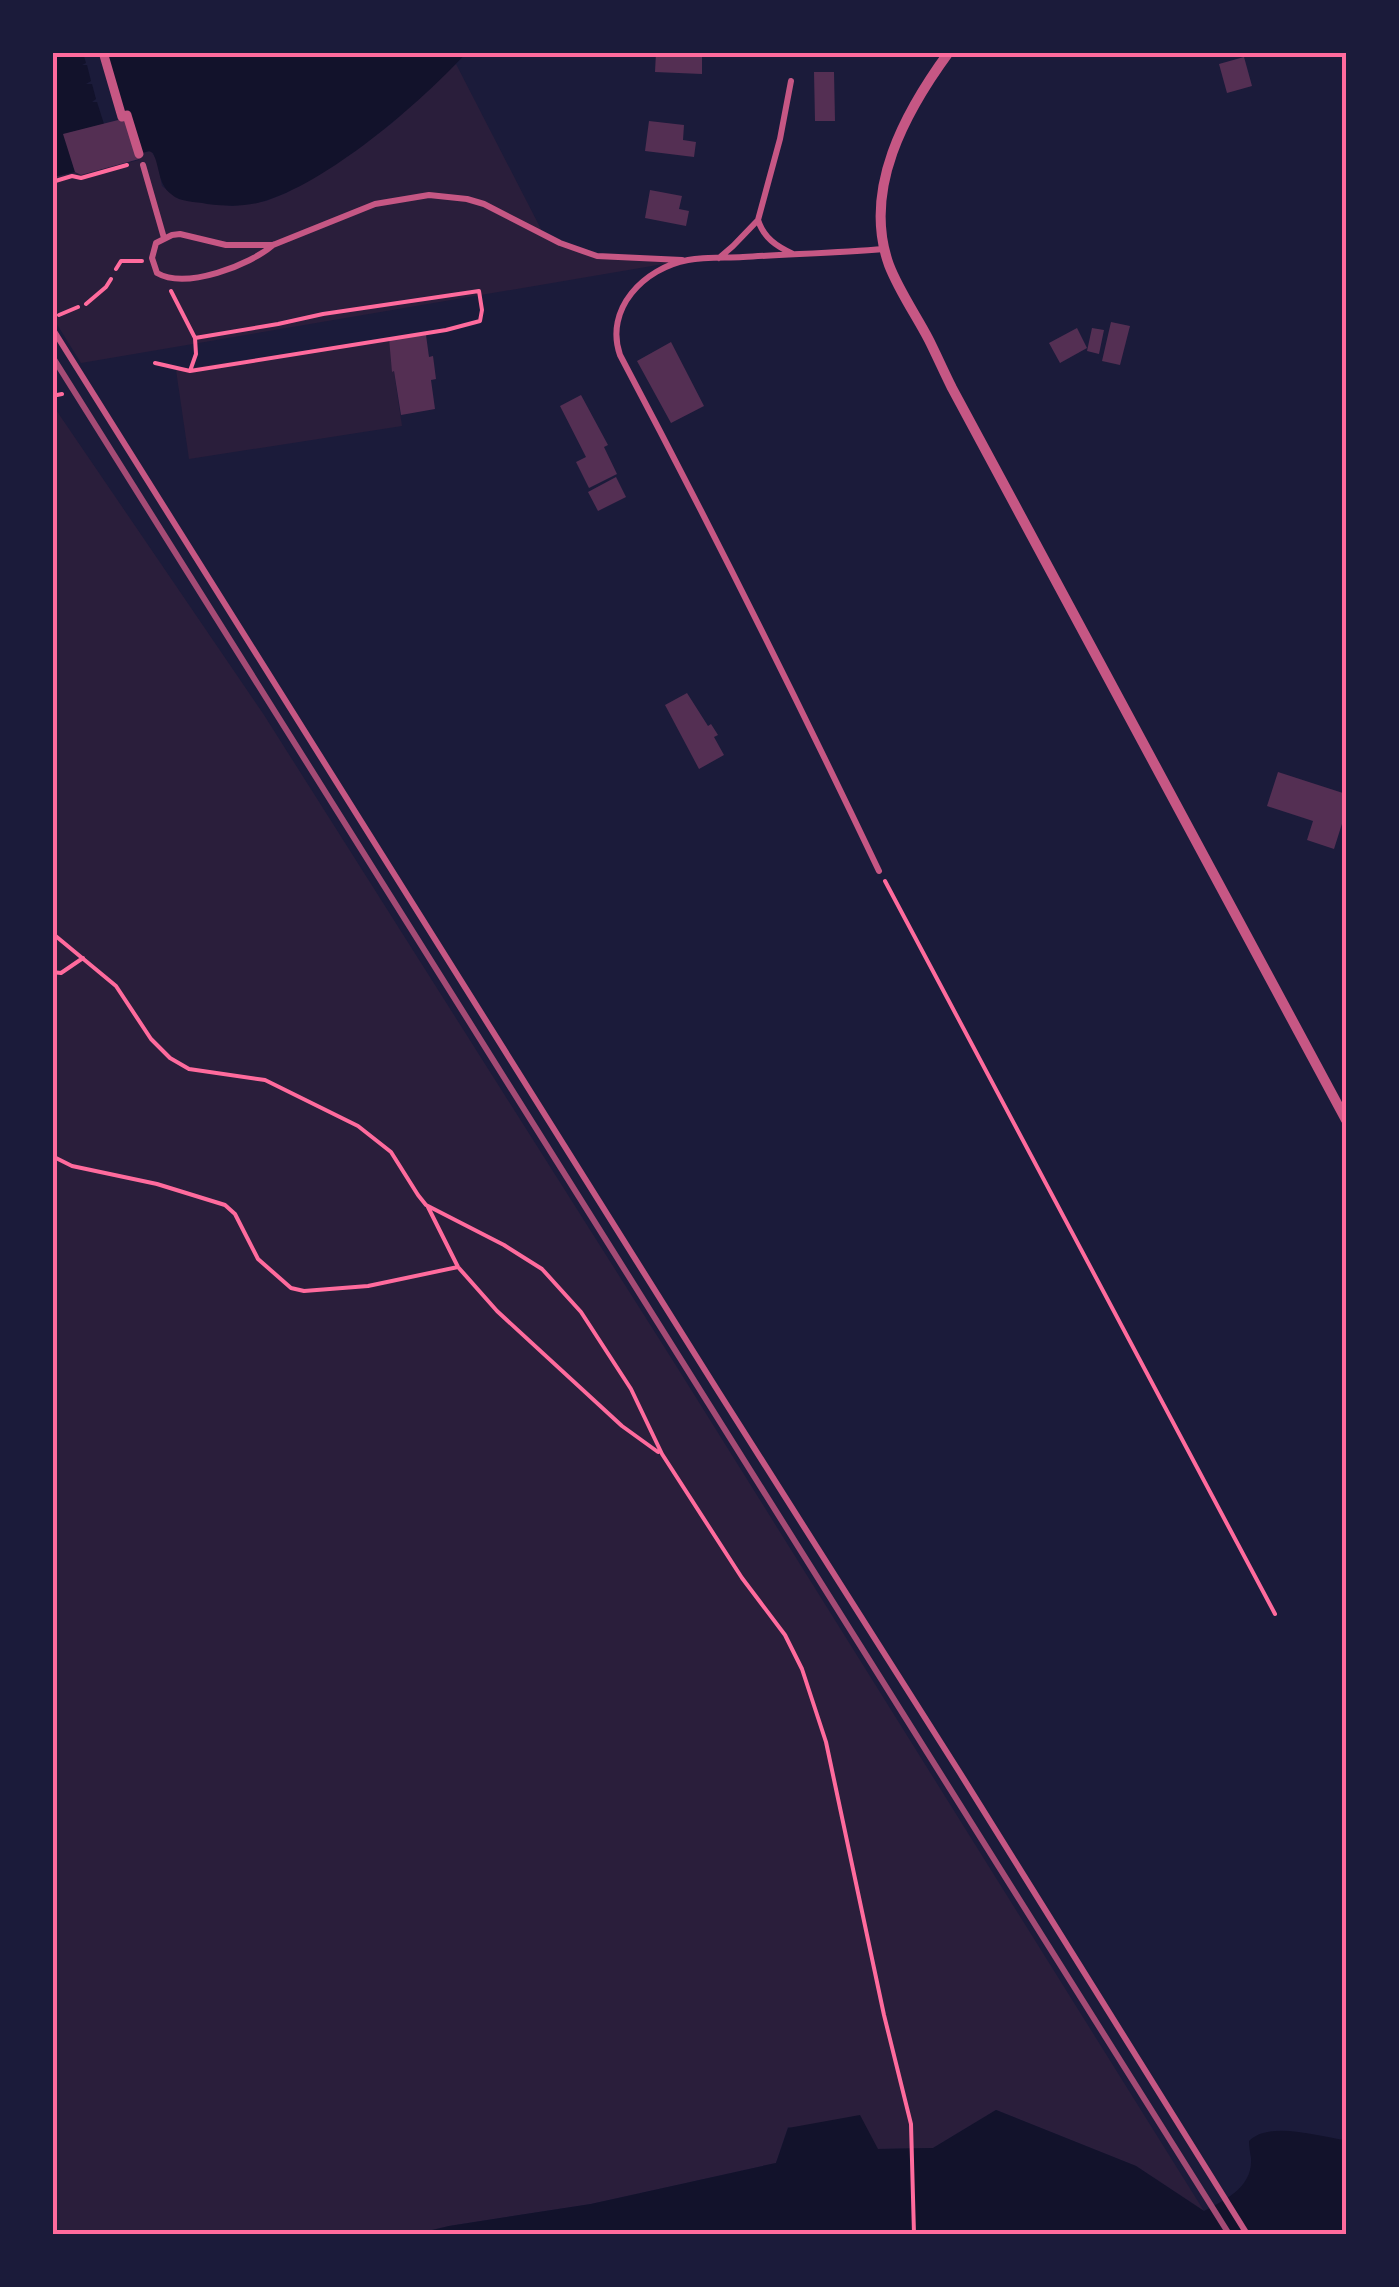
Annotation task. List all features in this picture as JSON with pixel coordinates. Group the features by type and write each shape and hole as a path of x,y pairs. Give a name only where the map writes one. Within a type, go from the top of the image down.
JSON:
{"street":[{"path":"103,52 122,117 128,115 139,154"},
{"path":"949,52 909,118 888,163 880,211 884,249 891,269 1346,1120"}],"lane":[{"path":"718,259 758,220 791,81"},
{"path":"143,165 164,238"},
{"path":"274,244 226,245 180,234 156,243 152,261 157,273 165,278 188,279 249,262 274,244 375,204 430,195 484,204 560,243 597,256 687,260 884,249"},
{"path":"758,220 769,239 794,254"},
{"path":"687,260 654,275 629,295 616,320 618,350 772,649 879,871"},
{"path":"53,324 1247,2234"}],"path":[{"path":"52,182 122,166"},
{"path":"116,270 121,261 152,261"},
{"path":"165,278 195,338 197,346 190,371"},
{"path":"86,304 111,279"},
{"path":"155,364 190,371 446,330 480,321 482,310 479,291 195,338"},
{"path":"53,324 60,315 78,307"},
{"path":"52,396 62,394"},
{"path":"879,871 1276,1614"},
{"path":"52,933 116,986 151,1039 170,1058 188,1069 265,1080 358,1126 391,1152 426,1204 542,1269 582,1312 631,1390 662,1454 784,1635 802,1669 826,1742 911,2124 914,2234"},
{"path":"52,972 61,973 83,958"},
{"path":"52,1156 72,1166 157,1184 224,1204 235,1214 258,1260 290,1288 304,1291 368,1286 458,1268"},
{"path":"426,1204 458,1268 510,1324 622,1426 662,1454"}],"shaded area":[{"path":"52,53 83,53 86,63 82,65 87,65 91,81 86,84 92,84 96,99 92,102 97,102 104,124 64,134 75,172 53,177"},
{"path":"103,53 466,53 399,117 342,160 286,193 234,206 184,200 167,190 153,153 138,154"},
{"path":"456,64 544,235 597,256 687,260 81,363 53,318 53,177 75,172 81,175 139,160 138,154 151,151 162,186 179,199 232,206 266,201 354,152"},
{"path":"389,338 402,426 189,459 176,370"},
{"path":"52,404 264,715 1204,2211 1136,2166 996,2110 933,2148 878,2149 788,2127 776,2163 591,2204 416,2234 53,2234"},
{"path":"996,2110 1136,2166 1204,2211 1243,2185 1250,2168 1249,2141 1258,2135 1282,2131 1346,2140 1346,2234 416,2234 591,2204 776,2163 788,2128 860,2115 878,2149 933,2148"}],"building":[{"path":"656,52 702,52 702,74 655,72"},
{"path":"1244,57 1252,86 1227,93 1219,64"},
{"path":"814,72 834,72 835,121 815,121"},
{"path":"126,118 139,159 81,175 75,172 63,134"},
{"path":"649,121 684,125 683,140 696,142 694,157 645,151"},
{"path":"650,190 682,196 679,209 689,211 686,226 645,218"},
{"path":"1111,322 1130,326 1120,365 1102,361"},
{"path":"1077,328 1087,348 1060,363 1049,343"},
{"path":"1092,328 1104,330 1099,354 1087,351"},
{"path":"426,335 436,379 431,380 435,409 401,415 389,338"},
{"path":"671,342 704,406 671,423 637,361"},
{"path":"581,395 608,445 604,447 617,474 589,488 576,462 586,457 560,406"},
{"path":"616,477 626,497 598,511 588,492"},
{"path":"687,693 718,735 714,737 724,755 699,769 665,705"},
{"path":"1278,772 1346,794 1346,811 1334,849 1307,840 1313,821 1267,806"}],"railway":[{"path":"52,356 1229,2234"}]}
